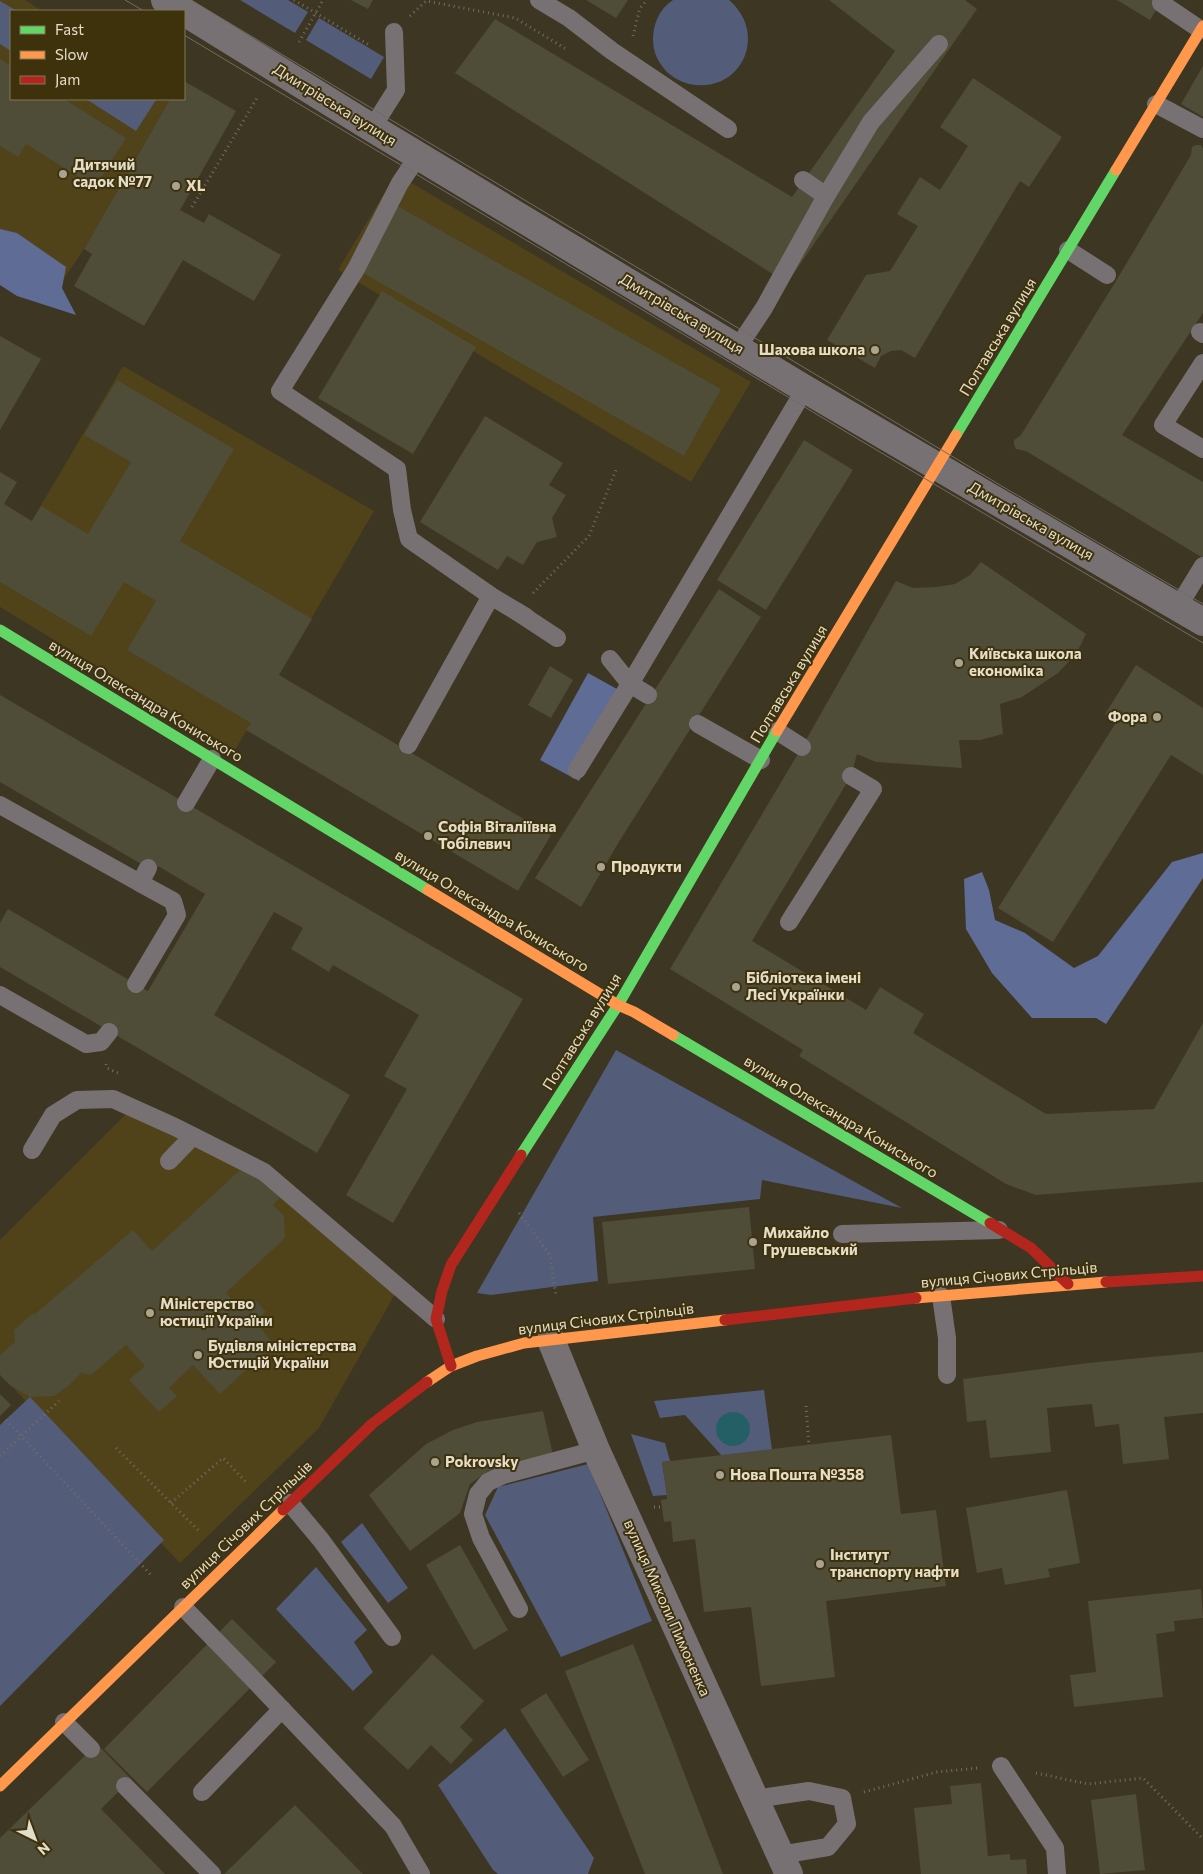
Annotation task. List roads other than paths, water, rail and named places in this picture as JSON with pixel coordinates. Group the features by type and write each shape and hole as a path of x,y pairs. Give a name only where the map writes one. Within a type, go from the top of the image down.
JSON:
{"street":[{"name":"Дмитрівська вулиця","path":"177,3 418,156 805,389 1203,622"},
{"name":"Полтавська вулиця","path":"451,1366 436,1319 442,1291 451,1265 618,1005 777,731 1202,28"},
{"name":"вулиця Олександра Кониського","path":"0,630 618,1005 660,1027 1002,1230 1031,1248 1068,1284"},
{"name":"вулиця Січових Стрільців","path":"0,1786 372,1424 413,1390 451,1366 515,1345 551,1340 940,1296 1068,1284 1203,1276"},
{"name":"вулиця Миколи Пимоненка","path":"551,1340 596,1450 784,1865"}],"lane":[{"path":"539,0 569,18 612,51 728,129"},
{"path":"1161,3 1202,28"},
{"path":"372,128 396,90 394,32"},
{"path":"738,347 764,308 826,196 871,122 939,44"},
{"path":"1156,104 1203,129"},
{"path":"418,156 400,183 356,270 280,391 397,469 402,510 409,539 490,596 557,638"},
{"path":"803,180 826,196"},
{"path":"1068,250 1106,275"},
{"path":"1203,363 1163,425 1203,449"},
{"path":"577,770 805,389"},
{"path":"1178,607 1203,566"},
{"path":"408,744 490,596"},
{"path":"610,659 630,684 648,695"},
{"path":"698,724 761,760"},
{"path":"777,731 802,747"},
{"path":"186,803 212,759"},
{"path":"789,922 873,789 851,776"},
{"path":"0,805 144,876 173,900 177,915 136,984"},
{"path":"0,995 86,1044 101,1042 109,1032"},
{"path":"32,1150 54,1115 77,1100 112,1099 264,1172 436,1319"},
{"path":"169,1161 192,1136"},
{"path":"842,1234 1002,1230"},
{"path":"940,1296 947,1338 947,1374"},
{"path":"519,1609 481,1538 473,1514 478,1494 488,1482 503,1475 596,1450"},
{"path":"290,1503 321,1540 392,1638"},
{"path":"183,1607 392,1826 421,1874"},
{"path":"202,1792 282,1709"},
{"path":"64,1722 92,1749"},
{"path":"1001,1766 1055,1848 1057,1874"},
{"path":"125,1786 212,1874"},
{"path":"755,1801 768,1797 809,1791 842,1798 847,1824 828,1847 784,1865"}],"tram line":[{"path":"125,0 142,10"},
{"path":"191,0 1005,488 1203,604"},
{"path":"185,36 858,439 1203,643"}],"place":[{"name":"Дитячий садок №77","path":"63,174"},
{"name":"XL","path":"176,186"},
{"name":"Шахова школа","path":"875,350"},
{"name":"Київська школа економіка","path":"959,663"},
{"name":"Фора","path":"1157,717"},
{"name":"Софія Віталіївна Тобілевич","path":"428,836"},
{"name":"Продукти","path":"601,867"},
{"name":"Бібліотека імені Лесі Українки","path":"736,987"},
{"name":"Михайло Грушевський","path":"753,1242"},
{"name":"Міністерство юстиції України","path":"150,1313"},
{"name":"Будівля міністерства Юстицій України","path":"198,1355"},
{"name":"Pokrovsky","path":"435,1462"},
{"name":"Нова Пошта №358","path":"720,1475"},
{"name":"Інститут транспорту нафти","path":"820,1564"}]}
